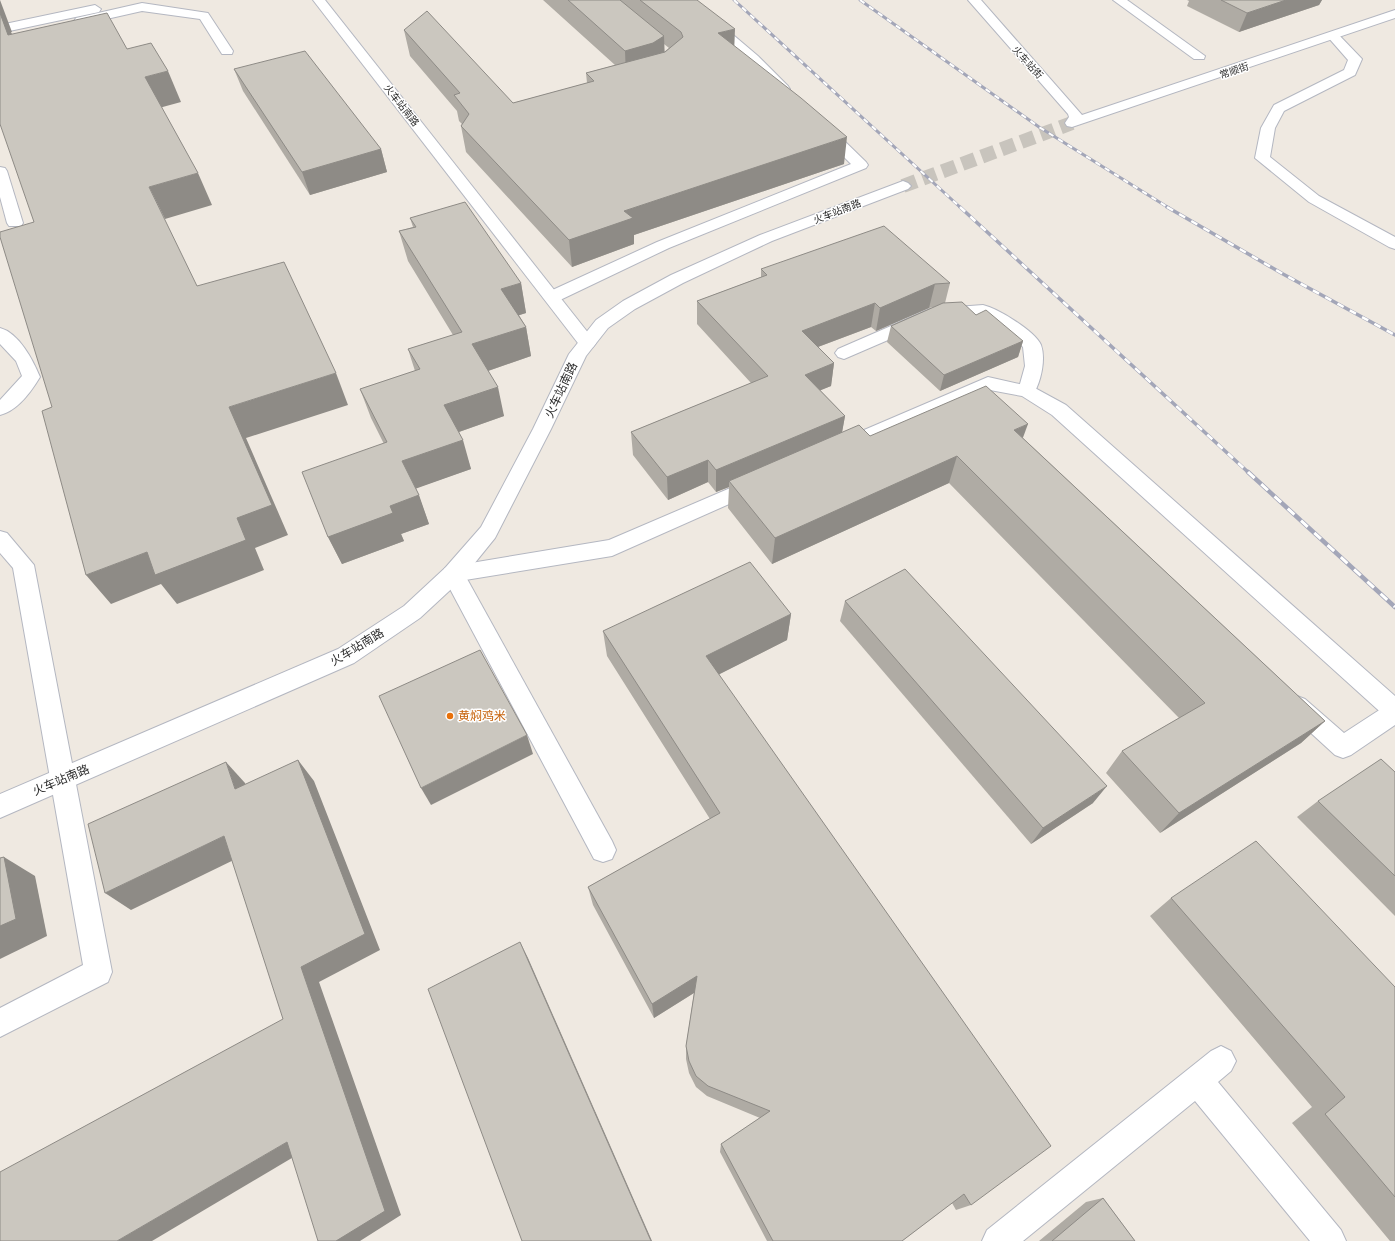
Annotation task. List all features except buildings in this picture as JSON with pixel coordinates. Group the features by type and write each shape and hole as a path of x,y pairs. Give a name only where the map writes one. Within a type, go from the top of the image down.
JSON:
{"main road":[{"path":"0,29 136,0"},
{"name":"火车站南路","path":"319,0 587,343"},
{"path":"685,0 753,59 792,98"},
{"name":"火车站街","path":"974,0 1075,113 1076,117 1072,123"},
{"path":"1119,0 1199,56"},
{"path":"0,40 142,7 204,16 227,51"},
{"name":"常顺街","path":"1072,123 1395,14"},
{"path":"1333,36 1354,59 1350,72 1279,108 1268,128 1262,158 1314,199 1395,244"},
{"path":"552,297 664,244 860,165 815,120"},
{"path":"0,171 14,223"},
{"name":"火车站南路","path":"0,806 346,656 412,612 453,574 488,532 542,429 578,354 602,324 629,305 677,279 766,238 903,186"},
{"path":"844,353 936,313 984,310 1009,324 1032,345 1034,366 1027,391"},
{"path":"0,334 24,359 31,377 11,400 0,409"},
{"path":"829,453 988,383 1027,391 1059,410 1395,712 1343,747 1284,694"},
{"path":"603,850 453,574 612,548 771,478"},
{"path":"0,539 23,565 98,972 0,1024"},
{"path":"998,1241 1222,1061"},
{"path":"1198,1081 1330,1241"}],"tunnel":[{"path":"903,186 1072,123"}],"railway":[{"path":"734,0 961,208"},
{"path":"860,0 1039,127 1169,208"},
{"path":"960,207 1249,473"},
{"path":"1167,207 1283,274 1395,335"},
{"path":"1248,472 1395,607"}],"place":[{"name":"黄焖鸡米","path":"450,716"}]}
